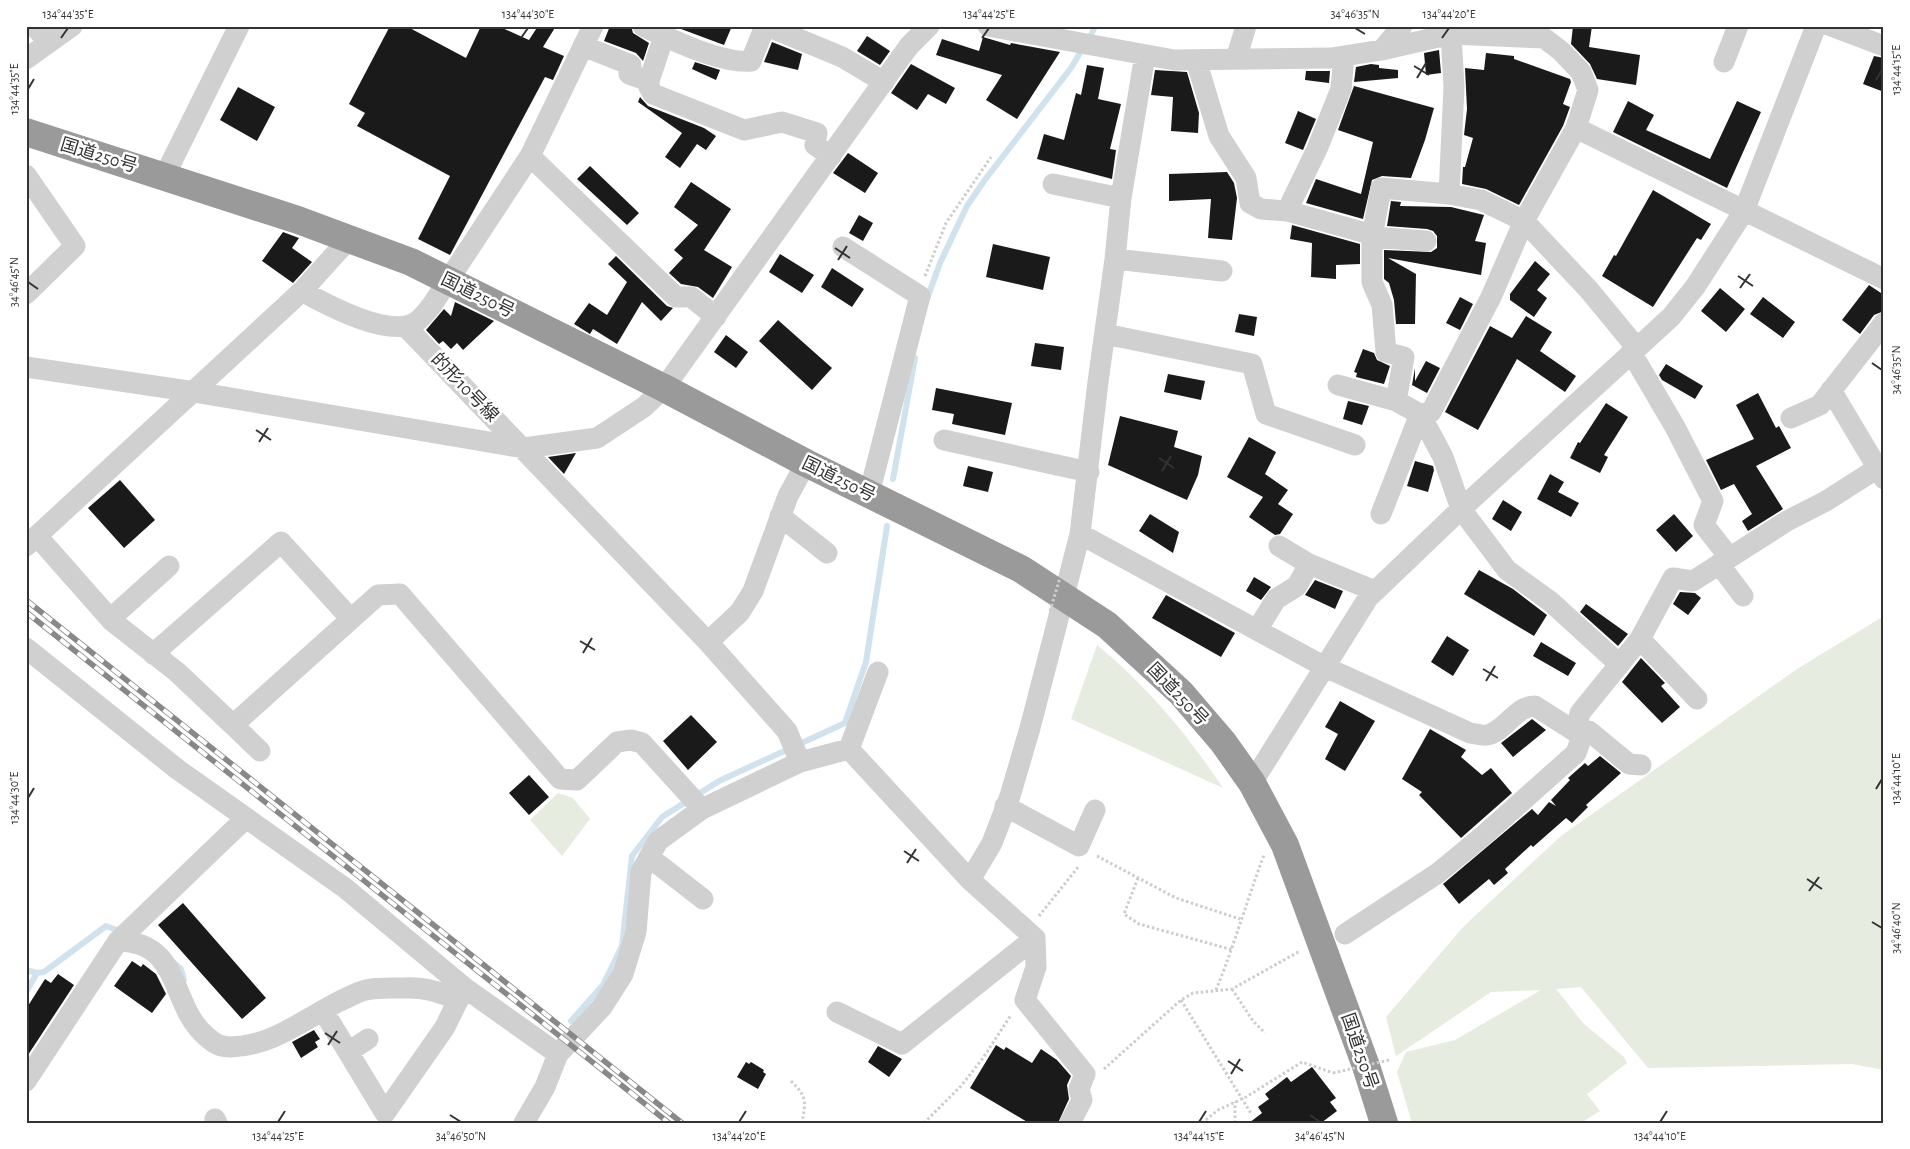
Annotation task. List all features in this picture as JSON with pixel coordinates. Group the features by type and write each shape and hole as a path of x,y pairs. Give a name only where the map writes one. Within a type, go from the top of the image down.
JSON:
{"highway":[{"name":"国道250号","path":"26,132 165,175 411,262 664,388 806,464 1021,568 1107,624 1181,693 1223,742 1252,783 1333,938 1384,1123"}],"street":[{"path":"34,26 49,42"},
{"path":"26,59 72,26"},
{"path":"165,175 239,26"},
{"path":"643,26 664,36 737,62 751,61 766,26 842,57 884,82"},
{"path":"26,367 195,392 524,448 597,438 644,407 664,388 716,318 909,46 928,26"},
{"path":"1236,59 1246,26"},
{"path":"1382,50 1402,26"},
{"path":"1724,62 1738,26"},
{"path":"1252,783 1368,598 1461,509 1671,317 1695,287 1744,211 1816,26"},
{"path":"1831,26 1884,46"},
{"path":"996,27 1174,60 1344,56 1382,50 1451,34 1545,32 1581,72 1588,90 1576,128 1524,221 1491,297 1431,412 1420,414"},
{"path":"302,291 324,304 367,320 396,327 415,322 432,305 530,156 590,32 630,65 629,74 649,81"},
{"path":"1448,194 1454,87 1451,34"},
{"path":"664,36 649,81 649,87 653,94 744,130 782,122 817,133 815,146 831,156"},
{"path":"970,880 992,843 1006,806 1030,728 1059,592 1080,534 1121,198 1145,55"},
{"path":"1287,211 1317,149 1341,89 1344,56"},
{"path":"1196,60 1219,136 1246,178 1250,203 1261,209 1287,211 1366,233 1372,237 1426,241"},
{"path":"1576,128 1884,279"},
{"path":"530,156 676,297 691,297 716,318"},
{"path":"26,175 75,246 26,294"},
{"path":"1053,184 1121,198"},
{"path":"1396,401 1404,357 1386,352 1382,305 1372,282 1372,237 1381,188 1448,194 1481,200 1524,221 1589,290 1633,350 1713,500 1704,525 1743,596"},
{"path":"260,751 177,672 110,619 32,541 302,291 349,239"},
{"path":"843,247 920,296 869,494"},
{"path":"1115,259 1222,271"},
{"path":"1791,418 1820,405 1884,323"},
{"name":"的形10号線","path":"405,326 708,642 787,731 796,752"},
{"path":"1105,334 1252,364 1266,414 1355,445"},
{"path":"1338,385 1396,401 1420,414 1443,457 1461,509 1507,570 1551,602 1619,664"},
{"path":"1333,938 1431,878 1484,835 1576,752 1580,713 1640,638 1672,578 1693,580 1787,520 1826,501 1881,470 1831,390"},
{"path":"1381,514 1420,414"},
{"path":"944,440 1089,472"},
{"path":"708,642 740,612 753,591 788,496 806,464"},
{"path":"780,516 827,552"},
{"path":"1080,534 1325,667 1470,734 1486,735 1495,732 1526,706 1535,706 1579,733 1589,731 1629,764 1641,765"},
{"path":"153,654 280,542 350,618"},
{"path":"1278,546 1309,564 1375,591"},
{"path":"1257,630 1276,599 1297,586 1309,564"},
{"path":"110,619 170,566"},
{"path":"232,725 378,595 400,594 560,779 577,780 617,742 631,740 642,743 695,802"},
{"path":"1640,638 1697,699"},
{"path":"26,648 176,770 345,888 461,996 558,1054"},
{"path":"849,750 878,672"},
{"path":"524,1123 545,1087 558,1054 602,1007 623,974 636,932 641,872 658,841 695,802 796,752 849,750 970,880 1032,934 1036,967 1025,1000 1085,1074 1079,1089 1082,1100 1070,1123"},
{"path":"1006,806 1084,849 1095,810"},
{"path":"26,1082 125,934 245,819"},
{"path":"650,857 703,899"},
{"path":"125,934 130,941 146,947 163,959 172,973 188,1016 203,1034 217,1045 230,1047 266,1042 364,990 421,988 461,996"},
{"path":"837,1012 902,1044 1032,934"},
{"path":"330,1022 385,1113 445,1027 461,996"},
{"path":"348,1052 368,1039"}],"path":[{"path":"920,296 928,268 946,223 991,157"},
{"path":"1032,934 1084,849 1176,898 1240,918"},
{"path":"1216,991 1232,950 1240,918 1266,850"},
{"path":"1138,878 1124,914 1139,924 1232,950"},
{"path":"1085,1074 1100,1073 1192,993 1232,988 1306,947 1333,938"},
{"path":"1232,988 1253,1021 1266,1032"},
{"path":"924,1123 961,1086 983,1058 1016,1007 1025,1000"},
{"path":"1182,1000 1252,1116"},
{"path":"1202,1123 1218,1110 1241,1099 1302,1062 1333,1073 1389,1060"},
{"path":"791,1081 803,1093 805,1105 802,1123"},
{"path":"1234,1123 1235,1102"}],"shaded area":[{"path":"1884,616 1884,1070 1852,1064 1648,1068 1581,987 1556,989 1584,1024 1624,1057 1627,1063 1587,1094 1600,1111 1581,1123 1412,1123 1397,1072 1406,1052 1455,1040 1541,990 1491,992 1396,1056 1386,1017 1464,926 1561,836 1797,669"},
{"path":"1097,645 1133,677 1165,712 1223,788 1071,719"},
{"path":"558,793 573,798 590,819 562,856 530,820"}],"building":[{"path":"390,26 406,26 466,58 481,26 498,26 529,40 538,26 556,26 543,47 564,56 553,80 545,77 450,255 418,239 450,176 357,126 365,113 349,104"},
{"path":"610,26 631,26 633,33 649,43 643,61 636,53 604,41"},
{"path":"673,26 732,26 724,45"},
{"path":"1573,26 1592,26 1589,47 1640,55 1636,85 1597,79 1590,64 1571,44"},
{"path":"867,36 890,51 880,65 857,51"},
{"path":"983,37 1010,45 1011,43 1060,52 1017,119 986,100 1002,75 936,55 942,39 979,51"},
{"path":"772,42 802,54 798,70 764,62"},
{"path":"1439,50 1441,73 1426,75 1424,53"},
{"path":"1486,53 1514,56 1514,59 1570,79 1571,82 1563,104 1570,107 1563,126 1519,205 1486,189 1462,184 1463,167 1465,167 1473,138 1464,135 1467,109 1465,68 1484,70"},
{"path":"1874,56 1884,58 1884,92 1863,84"},
{"path":"695,62 720,70 716,80 692,69"},
{"path":"911,64 955,88 946,104 928,94 917,110 891,93"},
{"path":"1371,64 1379,65 1379,68 1398,70 1398,78 1354,82 1356,67"},
{"path":"1087,65 1104,68 1098,99 1121,104 1110,149 1116,150 1112,179 1037,159 1044,134 1064,140 1076,93 1081,95"},
{"path":"1155,70 1187,72 1199,113 1198,133 1171,131 1173,97 1151,95"},
{"path":"1306,71 1330,71 1329,83 1305,80"},
{"path":"1354,86 1434,108 1411,178 1382,176 1372,180 1363,219 1306,203 1316,179 1361,194 1373,142 1338,130"},
{"path":"238,87 275,107 257,141 220,120"},
{"path":"640,97 648,106 704,128 716,136 706,150 697,144 680,168 665,157 682,133 638,102"},
{"path":"1628,101 1654,115 1646,130 1710,159 1737,101 1761,112 1727,188 1613,132"},
{"path":"1298,111 1316,119 1303,150 1285,143"},
{"path":"848,153 878,173 865,193 833,173"},
{"path":"590,166 639,213 627,225 577,179"},
{"path":"1227,172 1234,183 1237,198 1232,240 1208,238 1211,199 1169,201 1169,174"},
{"path":"691,182 731,209 704,250 732,267 713,298 698,287 681,284 669,273 683,258 674,250 698,225 674,207"},
{"path":"1653,190 1711,224 1701,240 1697,238 1653,307 1602,276 1614,255 1616,256"},
{"path":"1391,201 1401,202 1400,206 1451,207 1484,215 1475,241 1486,243 1481,275 1388,258 1416,274 1415,324 1396,324 1394,300 1389,283 1384,279 1384,250 1431,252 1437,248 1437,236 1433,231 1427,229 1387,226"},
{"path":"859,215 873,223 863,241 849,233"},
{"path":"1292,225 1360,244 1360,264 1336,265 1336,279 1311,277 1312,243 1290,239"},
{"path":"283,232 299,238 292,248 312,262 293,283 262,261"},
{"path":"993,244 1050,257 1043,290 986,277"},
{"path":"780,254 814,275 802,293 769,272"},
{"path":"616,256 667,306 673,308 661,321 642,302 617,344 593,329 590,334 574,324 589,303 607,315 627,282 608,264"},
{"path":"1535,261 1550,274 1537,290 1547,298 1534,317 1510,300 1510,294"},
{"path":"832,268 864,289 852,307 821,287"},
{"path":"1869,285 1884,295 1884,311 1874,315 1860,334 1842,320"},
{"path":"1720,288 1745,309 1726,332 1701,311"},
{"path":"1460,297 1473,304 1460,330 1446,323"},
{"path":"1763,297 1795,322 1783,338 1750,314"},
{"path":"455,302 494,321 463,350 457,343 451,349 443,341 439,344 426,330 444,309 451,316"},
{"path":"1239,314 1257,317 1254,336 1235,332"},
{"path":"1526,316 1552,332 1540,351 1576,376 1565,392 1517,359 1478,430 1445,412 1490,326 1512,338"},
{"path":"778,320 832,368 812,390 759,341"},
{"path":"726,335 748,352 736,368 714,352"},
{"path":"1035,343 1064,347 1061,370 1031,366"},
{"path":"1363,349 1374,353 1377,360 1390,366 1384,384 1356,377 1357,373 1354,372"},
{"path":"1426,361 1440,368 1427,393 1412,385 1415,368 1415,381"},
{"path":"1666,364 1703,386 1695,399 1662,380 1659,375"},
{"path":"1168,374 1205,381 1201,400 1164,392"},
{"path":"936,388 1012,403 1005,435 952,424 954,414 932,410"},
{"path":"1758,393 1776,428 1779,426 1791,448 1756,466 1783,509 1748,531 1742,521 1752,514 1734,484 1721,490 1706,460 1754,439 1736,405"},
{"path":"1348,401 1369,406 1362,425 1343,419"},
{"path":"1606,403 1628,417 1604,455 1608,457 1600,473 1570,458 1578,442 1580,443"},
{"path":"1120,416 1178,431 1174,447 1202,456 1198,475 1187,500 1108,465"},
{"path":"1249,437 1276,452 1265,474 1288,490 1278,504 1293,514 1280,534 1275,535 1249,517 1263,497 1227,477"},
{"path":"576,453 564,474 548,457"},
{"path":"1415,461 1433,466 1434,470 1428,492 1407,486"},
{"path":"968,466 993,472 988,492 963,486"},
{"path":"1550,474 1564,482 1558,492 1579,503 1571,517 1537,499"},
{"path":"120,480 155,520 124,548 88,508"},
{"path":"1503,500 1522,512 1511,531 1492,519"},
{"path":"1150,514 1179,532 1173,553 1139,531"},
{"path":"1674,514 1693,536 1676,552 1656,530"},
{"path":"1479,570 1513,589 1547,615 1534,636 1464,594"},
{"path":"1254,577 1271,587 1261,600 1246,591"},
{"path":"1315,580 1343,591 1335,609 1305,595"},
{"path":"1680,592 1695,593 1701,598 1688,615 1673,604"},
{"path":"1166,595 1235,633 1221,657 1152,618"},
{"path":"1586,604 1628,634 1618,646 1580,612"},
{"path":"1447,636 1469,650 1453,676 1431,662"},
{"path":"1541,642 1576,663 1568,676 1533,656"},
{"path":"1641,658 1665,683 1661,686 1680,707 1662,723 1622,682"},
{"path":"1340,701 1375,721 1345,771 1325,759 1338,734 1325,727"},
{"path":"691,715 717,742 688,770 663,741"},
{"path":"1532,719 1546,730 1513,757 1501,743"},
{"path":"1430,729 1466,750 1461,757 1482,775 1491,768 1512,793 1461,838 1419,795 1422,792 1402,779"},
{"path":"1600,756 1621,773 1586,805 1588,807 1572,823 1566,818 1533,847 1531,845 1505,869 1508,873 1494,885 1489,879 1459,904 1443,884 1532,809 1538,815 1549,802 1556,806 1551,800 1570,780 1568,778 1585,763 1588,766"},
{"path":"529,775 549,797 529,815 509,793"},
{"path":"183,903 266,998 242,1019 158,925"},
{"path":"132,961 141,967 143,964 156,974 166,994 152,1013 114,986"},
{"path":"58,974 74,985 26,1058 26,1009 45,979 51,983"},
{"path":"314,1030 320,1039 315,1042 318,1047 301,1058 292,1042"},
{"path":"996,1045 1004,1050 1006,1047 1032,1063 1041,1049 1057,1060 1071,1076 1067,1085 1069,1099 1058,1123 1029,1123 970,1088"},
{"path":"878,1046 902,1059 889,1077 868,1062"},
{"path":"746,1062 749,1064 751,1062 764,1070 763,1072 766,1074 758,1089 737,1077"},
{"path":"1312,1067 1336,1098 1330,1102 1337,1111 1321,1123 1249,1123 1262,1113 1258,1107 1269,1099 1265,1094 1287,1077 1291,1082"}],"waterway":[{"path":"1089,40 1095,26"},
{"path":"927,299 940,263 967,206 1071,68 1083,48"},
{"path":"893,479 915,358"},
{"path":"571,1021 603,985 622,946 632,856 662,817 719,781 845,723 866,662 887,526"},
{"path":"26,970 37,973 44,972 106,926 122,932"},
{"path":"173,962 181,969 184,980"},
{"path":"26,992 37,973"}],"railway":[{"path":"26,600 682,1123"},
{"path":"26,612 669,1123"}]}
